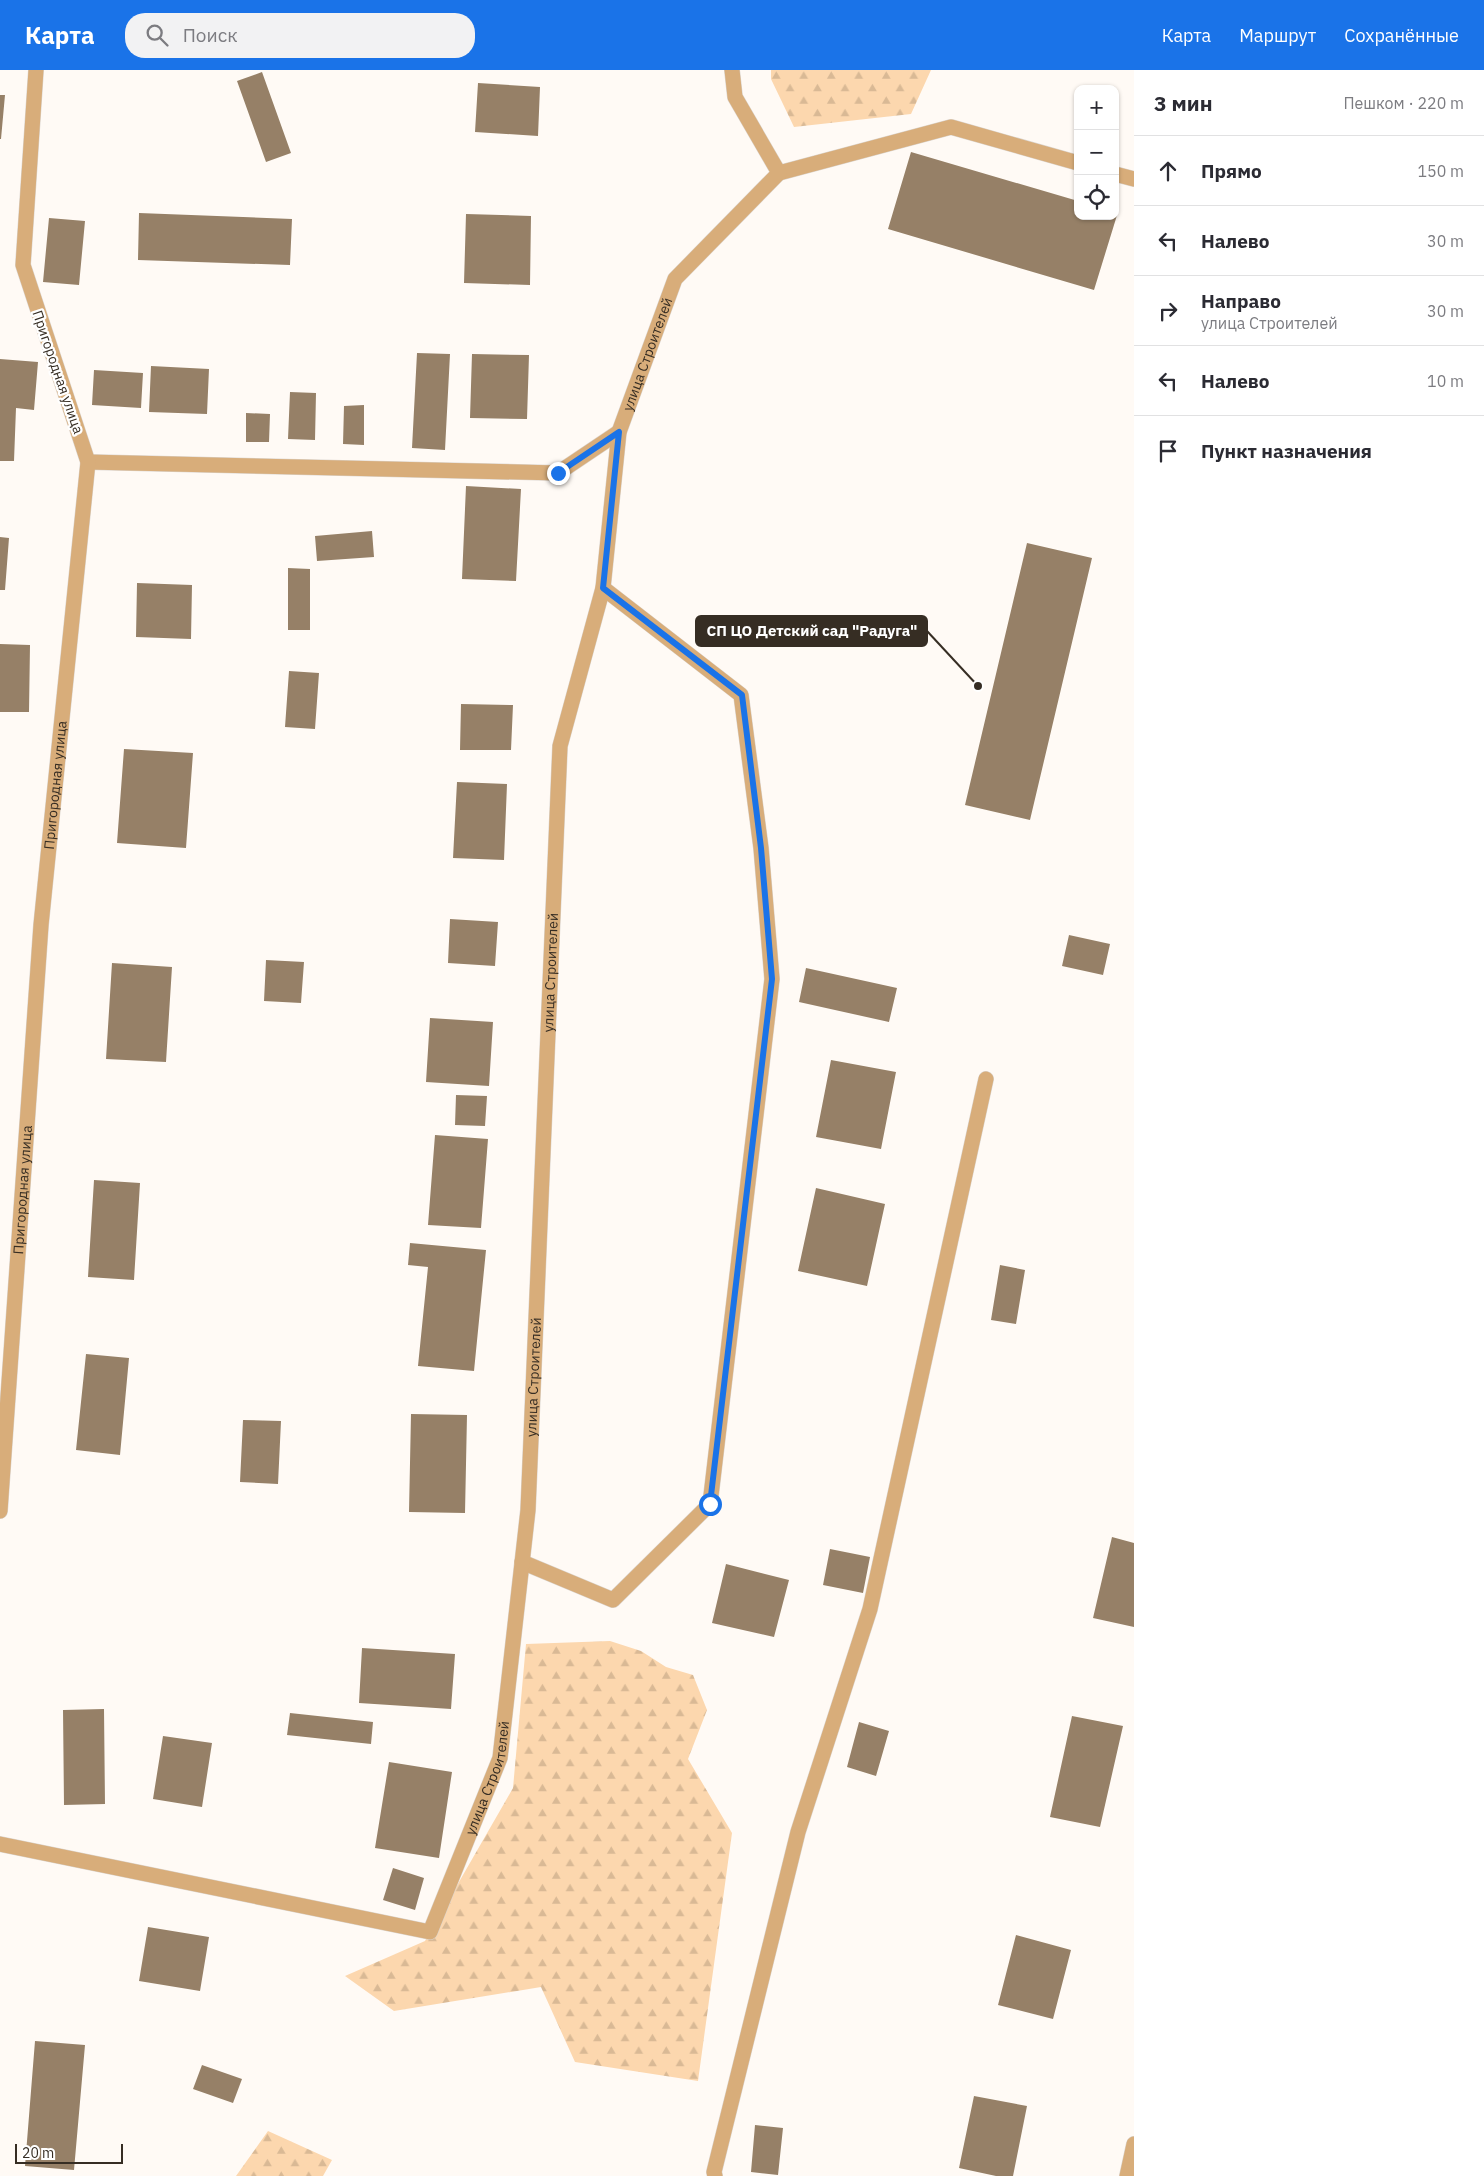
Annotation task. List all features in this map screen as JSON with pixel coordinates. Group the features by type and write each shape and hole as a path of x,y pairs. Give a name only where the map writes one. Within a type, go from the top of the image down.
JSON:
{"street":[{"name":"Пригородная улица","path":"0,1512 41,925 88,462 23,266 36,70"},
{"path":"732,70 735,97 779,173 951,127 1074,162"},
{"name":"улица Строителей","path":"0,1844 430,1932 500,1758 528,1500 560,746 603,588 619,432 675,279 779,173"},
{"path":"1119,175 1134,179"},
{"path":"88,462 558,473 619,432"},
{"path":"522,1562 613,1600 710,1504 772,979 761,848 742,695 603,588"},
{"path":"715,2176 714,2172 798,1832 870,1609 986,1079"},
{"path":"1127,2176 1134,2144"}],"green space":[{"path":"771,70 931,70 911,114 794,127 771,79"},
{"path":"610,1641 641,1651 666,1667 693,1675 707,1710 688,1759 732,1833 698,2081 575,2062 541,1987 394,2011 345,1976 425,1941 513,1788 526,1644"},
{"path":"268,2131 332,2160 323,2176 236,2176"}],"building":[{"path":"262,72 291,153 266,162 237,81"},
{"path":"478,83 540,87 538,136 475,132"},
{"path":"0,95 5,95 1,139 0,139"},
{"path":"911,152 1074,200 1074,220 1116,220 1094,290 888,229"},
{"path":"139,213 292,219 290,265 138,260"},
{"path":"466,214 531,216 530,285 464,283"},
{"path":"49,218 85,221 79,285 43,282"},
{"path":"417,353 450,354 445,450 412,448"},
{"path":"472,354 529,355 527,419 470,418"},
{"path":"0,359 38,362 34,410 16,408 14,461 0,461"},
{"path":"151,366 209,369 207,414 149,412"},
{"path":"94,370 143,373 141,408 92,405"},
{"path":"290,392 316,393 315,440 288,439"},
{"path":"364,405 364,445 343,444 344,406"},
{"path":"246,413 270,414 269,442 246,442"},
{"path":"466,486 521,489 516,581 462,579"},
{"path":"372,531 374,557 317,561 315,536"},
{"path":"0,537 9,538 5,590 0,590"},
{"path":"1027,543 1092,558 1030,820 965,805"},
{"path":"288,568 310,569 310,630 288,630"},
{"path":"137,583 192,585 191,639 136,637"},
{"path":"0,644 30,645 29,712 0,712"},
{"path":"289,671 319,673 315,729 285,727"},
{"path":"461,704 513,705 511,750 460,750"},
{"path":"124,749 193,753 186,848 117,843"},
{"path":"457,782 507,784 504,860 453,858"},
{"path":"450,919 498,922 495,966 448,963"},
{"path":"1069,935 1110,944 1103,975 1062,966"},
{"path":"266,960 304,962 301,1003 264,1001"},
{"path":"112,963 172,967 166,1062 106,1059"},
{"path":"806,968 897,988 889,1022 799,1002"},
{"path":"430,1018 493,1022 489,1086 426,1082"},
{"path":"831,1060 896,1072 881,1149 816,1137"},
{"path":"456,1095 487,1096 485,1126 455,1125"},
{"path":"435,1135 488,1139 481,1228 428,1225"},
{"path":"94,1180 140,1183 134,1280 88,1277"},
{"path":"816,1188 885,1204 867,1286 798,1271"},
{"path":"410,1243 486,1250 474,1371 418,1366 428,1267 408,1265"},
{"path":"1000,1265 1025,1270 1016,1324 991,1320"},
{"path":"86,1354 129,1358 120,1455 76,1450"},
{"path":"411,1414 467,1415 465,1513 409,1512"},
{"path":"243,1420 281,1421 278,1484 240,1482"},
{"path":"1112,1537 1134,1543 1134,1627 1093,1618"},
{"path":"830,1549 870,1557 863,1593 823,1585"},
{"path":"726,1564 789,1580 774,1637 712,1623"},
{"path":"362,1648 455,1654 451,1709 359,1703"},
{"path":"104,1709 105,1804 64,1805 63,1710"},
{"path":"290,1713 373,1722 371,1744 287,1735"},
{"path":"1072,1716 1123,1726 1100,1827 1050,1817"},
{"path":"859,1722 889,1731 876,1776 847,1767"},
{"path":"163,1736 212,1743 202,1807 153,1799"},
{"path":"389,1762 452,1772 439,1858 375,1848"},
{"path":"393,1868 424,1878 415,1910 383,1900"},
{"path":"148,1927 209,1937 200,1991 139,1981"},
{"path":"1016,1935 1071,1950 1053,2019 998,2005"},
{"path":"35,2041 85,2045 74,2170 25,2166"},
{"path":"202,2065 242,2079 233,2103 193,2089"},
{"path":"974,2096 1027,2106 1013,2176 996,2176 959,2168"},
{"path":"755,2125 783,2128 778,2175 751,2172"}],"place":[{"name":"СП ЦО Детский сад \"Радуга\"","path":"978,686"}],"route":[{"path":"558,473 619,432 603,588 742,695 761,848 772,979 710,1504"}]}
